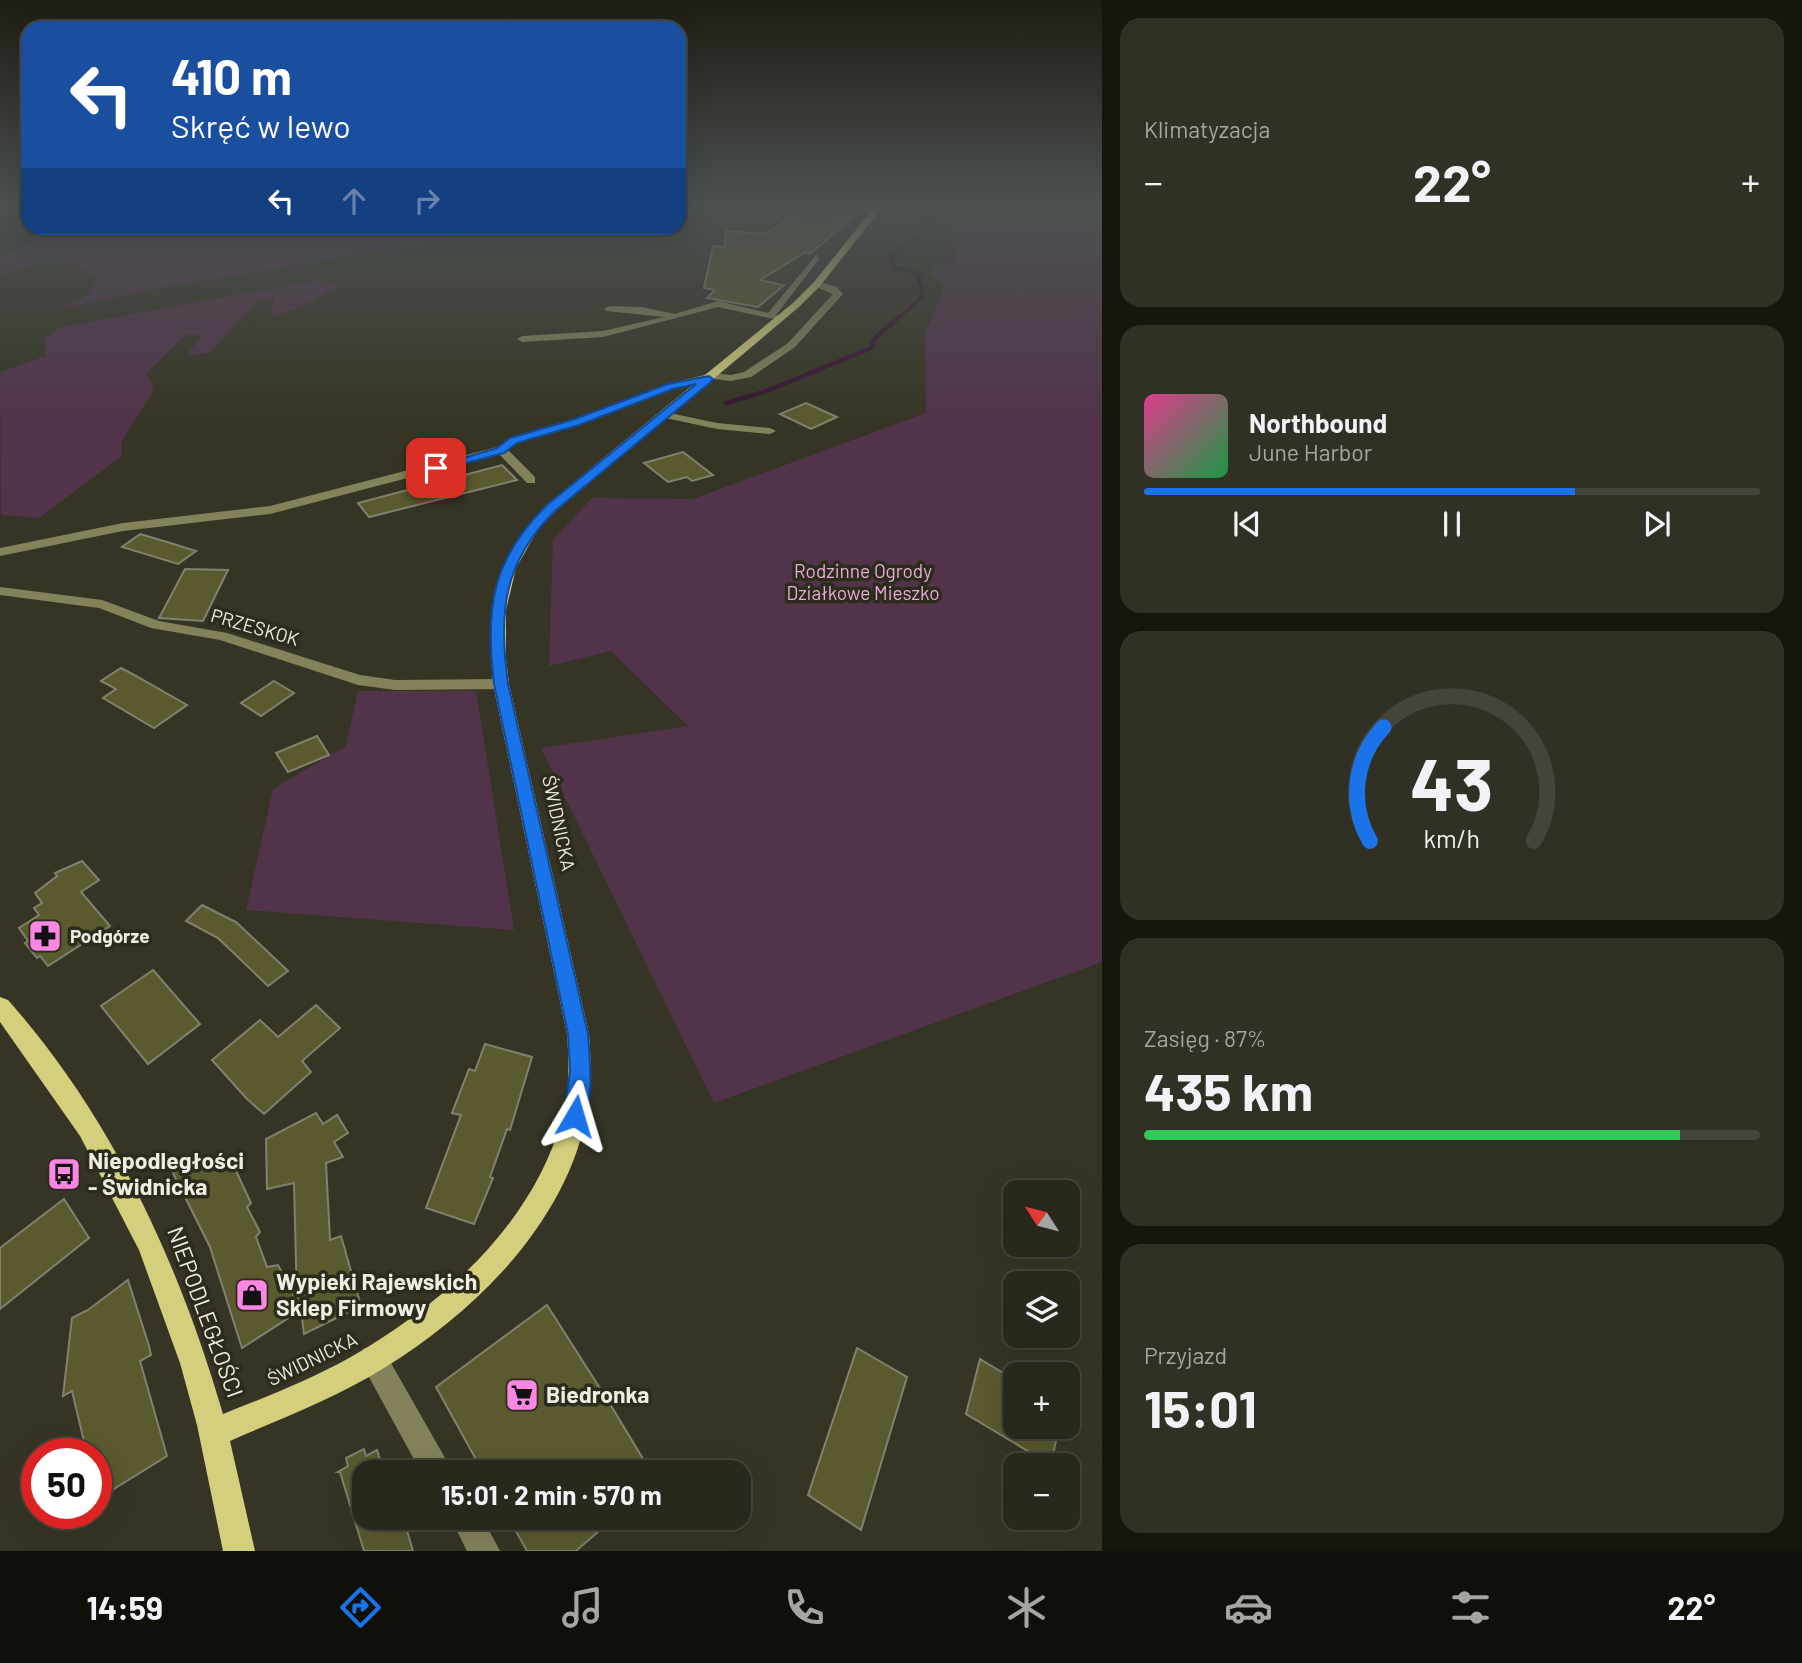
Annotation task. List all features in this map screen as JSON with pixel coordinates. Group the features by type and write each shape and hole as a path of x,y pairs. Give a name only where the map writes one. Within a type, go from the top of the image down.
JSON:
{"main road":[{"name":"ŚWIDNICKA","path":"216,1432 320,1387 373,1359 434,1319 481,1275 544,1195 565,1153 575,1116 580,1071 578,1034 501,684 496,643 497,614 508,567 530,529 551,508 710,378 822,277"},
{"name":"NIEPODLEGŁOŚCI","path":"0,1007 15,1023 73,1103 111,1167 154,1250 216,1432 239,1551"}],"street":[{"path":"522,339 603,334 718,304 776,318 803,277"},
{"path":"0,552 123,527 271,510 497,452 513,441 576,422 671,386 747,374 794,342 838,294 834,289 817,284"},
{"path":"609,309 642,310 676,316"},
{"path":"665,415 717,426 770,431"},
{"path":"497,452 531,481"},
{"name":"PRZESKOK","path":"0,591 102,604 156,625 222,636 358,680 395,685 501,684"},
{"path":"373,1359 431,1460"},
{"path":"472,1530 484,1551"}],"green space":[{"path":"223,277 58,310 91,294 97,278"},
{"name":"Rodzinne Ogrody Działkowe Mieszko","path":"934,277 1102,277 1102,962 714,1103 541,748 688,726 611,651 549,666 553,540 592,498 693,499 926,413 925,333 945,286"},
{"path":"320,280 337,287 306,305 271,317 274,298 259,301 210,352 186,356 202,335 185,335 146,374 154,389 121,443 122,456 39,518 1,515 0,372 46,356 45,338 61,327"},
{"path":"358,691 476,691 514,930 246,910 273,789 346,746"}],"building":[{"path":"706,277 764,277 760,280 784,285 758,307 707,298 715,290 704,288"},
{"path":"806,403 837,417 811,429 780,414"},
{"path":"683,452 713,475 692,481 687,477 668,482 644,463"},
{"path":"502,465 517,480 369,517 358,503"},
{"path":"140,534 196,551 178,564 122,547"},
{"path":"185,569 228,570 203,621 159,618"},
{"path":"121,668 187,705 154,728 103,698 116,689 101,681"},
{"path":"274,681 294,693 261,716 241,703"},
{"path":"317,736 329,755 288,772 276,753"},
{"path":"82,861 99,880 81,892 110,926 48,966 40,956 37,958 25,943 28,941 19,928 39,915 34,908 42,903 35,893 57,876 55,873"},
{"path":"202,905 236,922 288,971 268,986 218,938 186,921"},
{"path":"153,970 200,1024 148,1064 101,1006"},
{"path":"316,1005 340,1028 302,1061 311,1072 264,1114 212,1060 260,1020 278,1037"},
{"path":"485,1044 532,1057 510,1130 507,1129 490,1177 493,1178 474,1224 426,1208 461,1115 452,1113 469,1069 475,1071"},
{"path":"316,1113 323,1124 337,1115 348,1133 334,1142 343,1157 326,1163 330,1240 341,1236 361,1306 304,1334 301,1310 242,1348 210,1247 173,1173 201,1155 210,1169 230,1158 251,1203 247,1207 260,1232 256,1237 267,1267 278,1265 297,1302 294,1183 267,1189 266,1139"},
{"path":"64,1199 89,1238 0,1309 0,1248"},
{"path":"128,1280 151,1355 140,1361 167,1456 112,1490 112,1438 83,1438 72,1391 63,1396 72,1318 88,1310"},
{"name":"Biedronka","path":"547,1305 644,1460 476,1460 436,1387"},
{"path":"857,1348 907,1377 861,1530 808,1495"},
{"path":"980,1359 1003,1373 1003,1436 966,1414"},
{"path":"1008,1439 1056,1439 1053,1453 1031,1453"},
{"path":"364,1449 366,1456 377,1450 380,1460 352,1460 352,1512 338,1472 348,1466 346,1458"},
{"path":"358,1530 407,1530 413,1551 364,1551"},
{"path":"515,1530 600,1530 576,1551 527,1551"}],"waterway":[{"path":"895,321 922,297 919,277"},
{"path":"726,403 764,392 871,348 875,338 897,319"}],"place":[{"name":"Podgórze","path":"45,936"},
{"name":"Niepodległości - Świdnicka","path":"64,1174"},
{"name":"Wypieki Rajewskich Sklep Firmowy","path":"252,1295"},
{"name":"Biedronka","path":"522,1395"}],"route":[{"path":"436,468 501,450 513,441 576,422 671,386 709,379 551,508 530,529 508,567 501,588 496,643 501,684 578,1034 580,1071 575,1116"}]}
